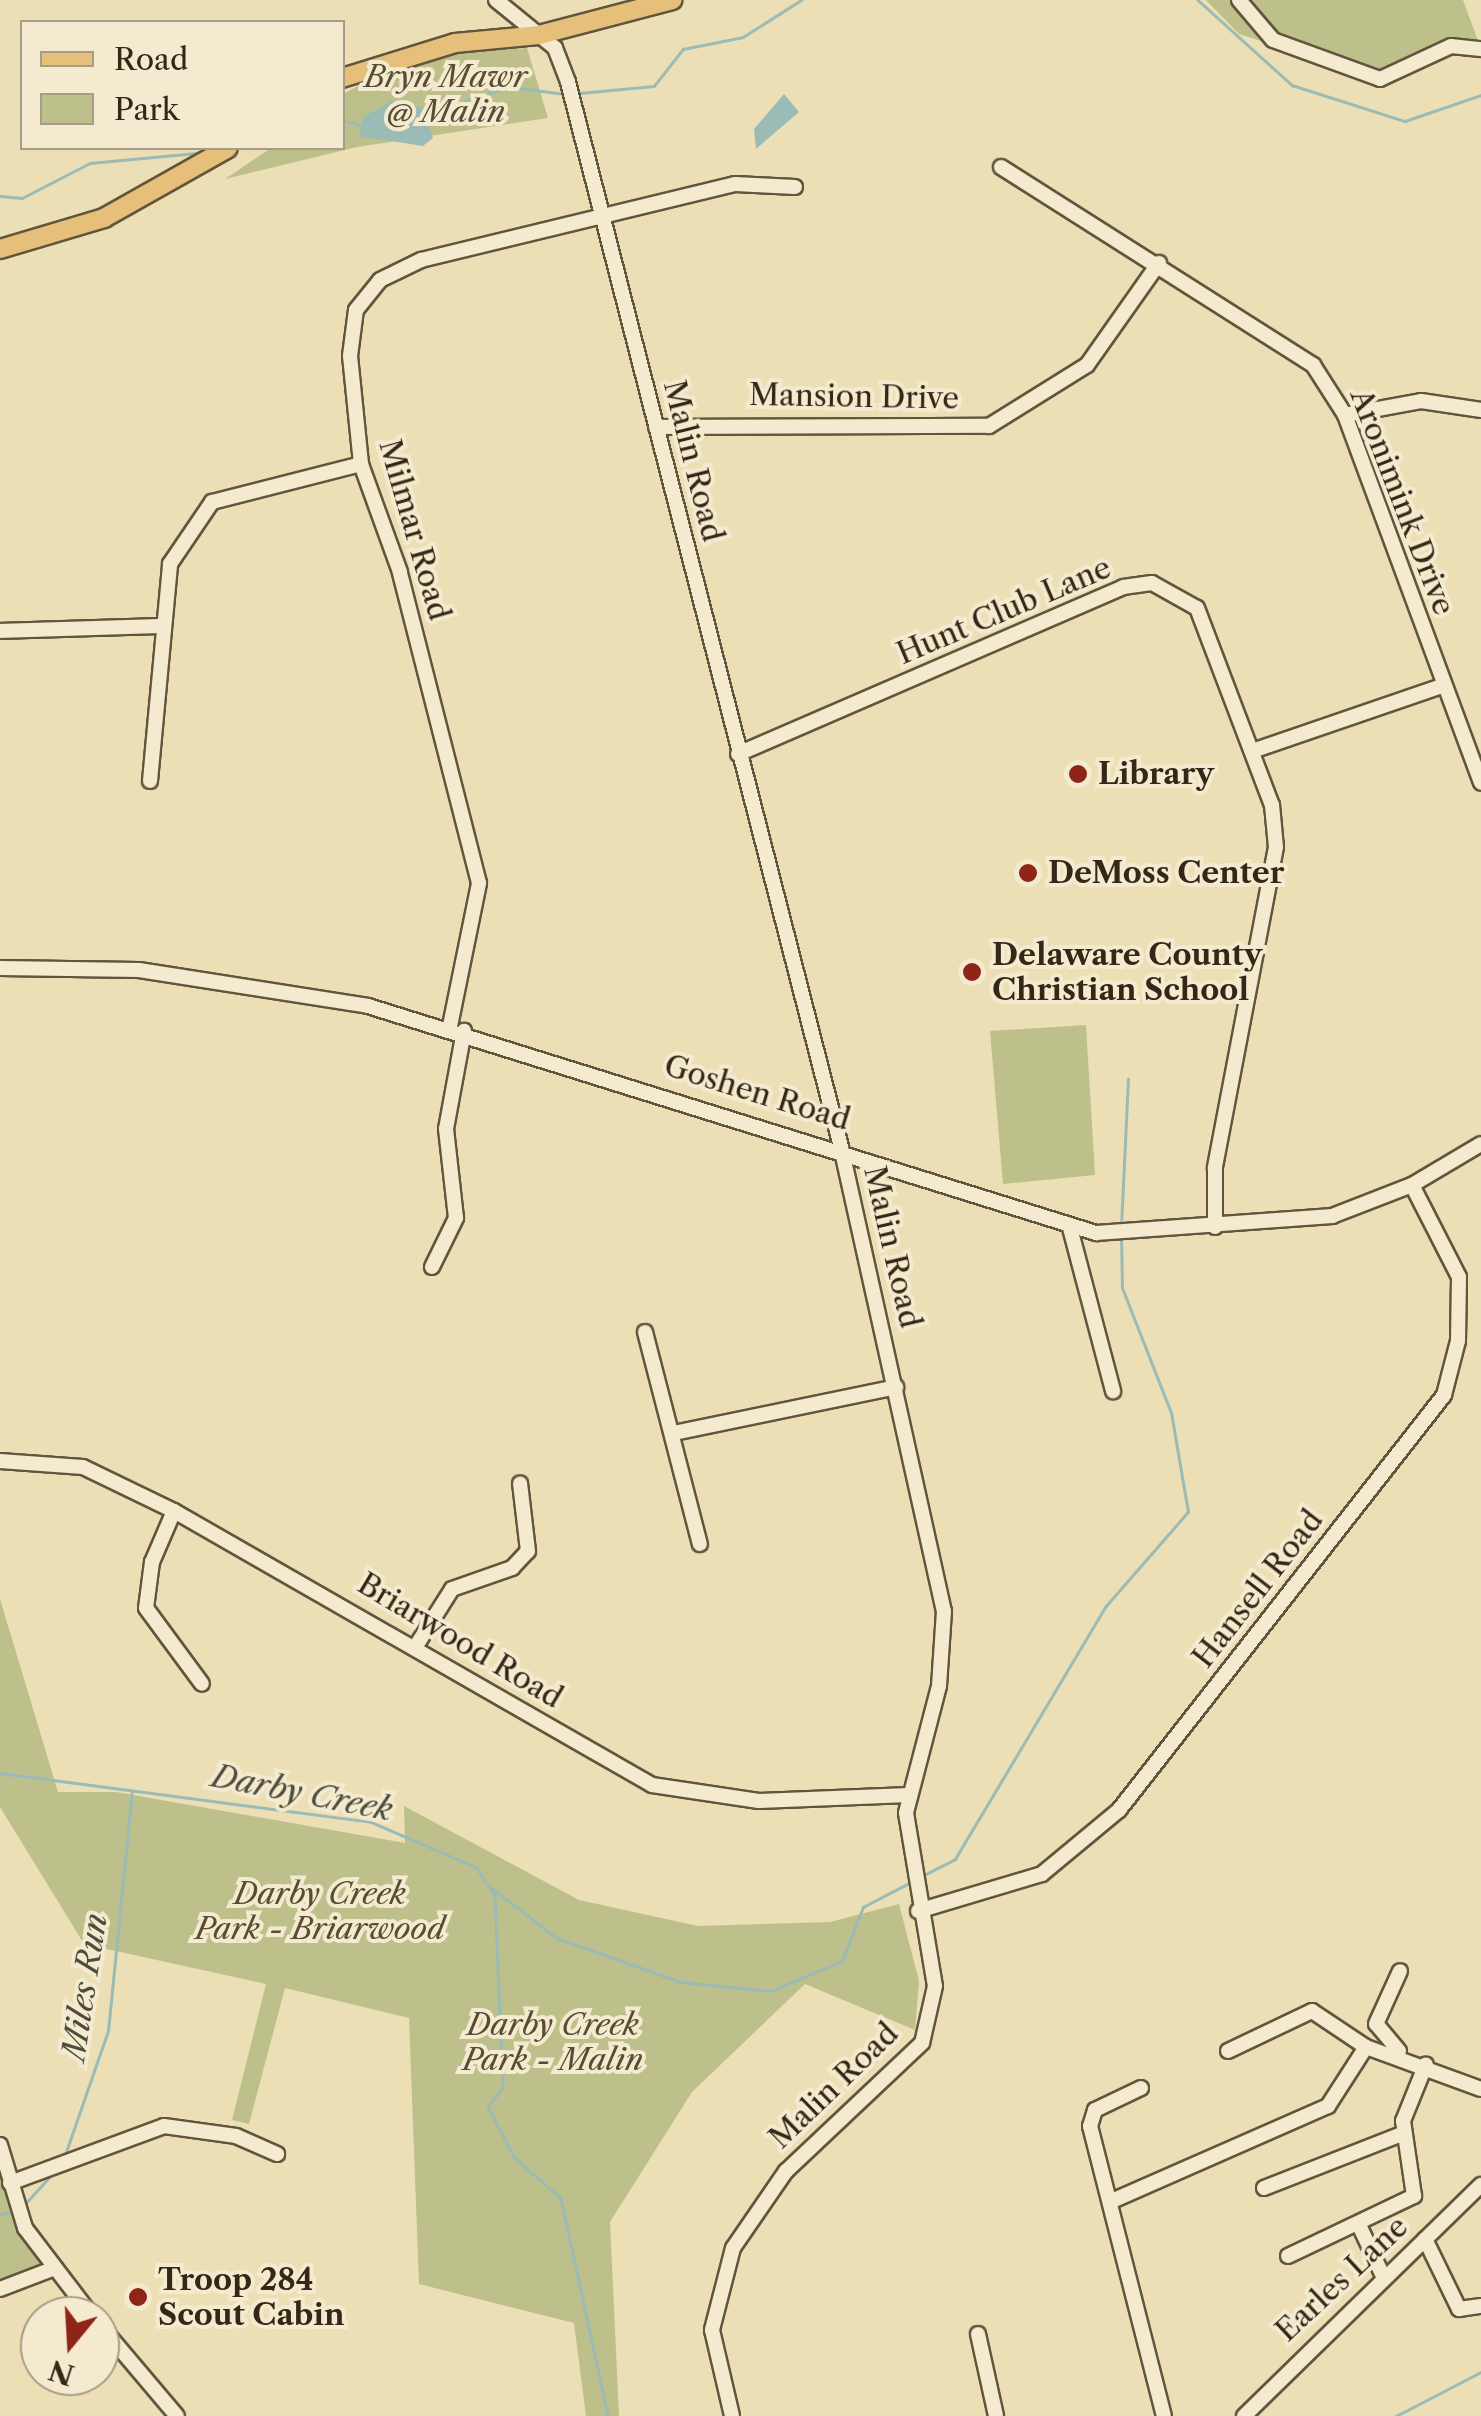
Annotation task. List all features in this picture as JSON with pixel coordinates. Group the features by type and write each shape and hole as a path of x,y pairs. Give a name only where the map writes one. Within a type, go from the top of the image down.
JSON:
{"main road":[{"path":"345,77 455,44 540,34 672,0"},
{"path":"0,249 104,218 224,150"}],"street":[{"name":"Malin Road","path":"496,0 540,34 571,94 840,1147 944,1611 939,1686 909,1795 918,1911 934,1986 922,2044 786,2171 734,2248 712,2330 732,2416"},
{"path":"1240,0 1273,40 1380,80 1451,46 1481,50"},
{"name":"Aronimink Drive","path":"1002,167 1314,365 1345,416 1481,783"},
{"name":"Milmar Road","path":"432,1267 456,1218 446,1129 479,883 400,572 361,464 354,316 380,280 421,260 735,184 795,187"},
{"name":"Mansion Drive","path":"656,427 990,426 1087,365 1160,264"},
{"path":"1345,416 1422,401 1481,410"},
{"path":"150,782 161,626 170,564 212,502 361,464"},
{"name":"Hunt Club Lane","path":"738,754 1122,587 1152,583 1198,608 1252,751 1276,847 1215,1168 1215,1227"},
{"path":"0,631 161,626"},
{"path":"1252,751 1442,686"},
{"name":"Goshen Road","path":"0,968 228,981 457,1028 840,1147 1070,1228 1123,1235 1332,1216 1412,1186 1481,1144"},
{"name":"Hansell Road","path":"918,1911 1042,1874 1119,1810 1444,1396 1458,1341 1459,1277 1412,1186"},
{"path":"1070,1228 1113,1391"},
{"path":"645,1332 700,1544"},
{"path":"674,1434 896,1387"},
{"name":"Briarwood Road","path":"0,1461 83,1467 174,1512 416,1646 652,1785 759,1800 909,1795"},
{"path":"416,1646 452,1589 522,1560 532,1536 520,1483"},
{"path":"174,1512 152,1562 146,1608 202,1684"},
{"path":"1400,1972 1376,2024 1400,2052"},
{"path":"1228,2051 1312,2011 1366,2048 1400,2052 1481,2089"},
{"path":"1114,2200 1328,2106 1366,2048"},
{"path":"1288,2256 1358,2224 1419,2189 1402,2134 1426,2064"},
{"path":"1141,2088 1092,2114 1164,2416"},
{"path":"10,2183 164,2126 236,2136 277,2154"},
{"path":"1264,2188 1402,2134"},
{"path":"0,2145 10,2183 52,2269 75,2296"},
{"name":"Earles Lane","path":"1244,2416 1382,2276 1481,2185"},
{"path":"1358,2224 1382,2276"},
{"path":"1425,2239 1458,2309 1481,2306"},
{"path":"0,2289 52,2269"},
{"path":"978,2334 996,2416"},
{"path":"120,2349 177,2416"}],"green space":[{"path":"1206,0 1463,0 1481,49 1451,46 1380,79 1239,34"},
{"name":"Bryn Mawr @ Malin","path":"527,48 548,118 345,150 345,93 438,54"},
{"name":"Bryn Mawr @ Malin","path":"268,150 345,150 225,179"},
{"path":"1086,1025 1095,1175 1003,1184 990,1031"},
{"name":"Darby Creek Park - Malin","path":"0,1599 58,1792 116,1792 405,1843 404,1806 579,1900 698,1926 830,1922 899,1904 919,1981 915,2030 805,1984 692,2092 610,2222 619,2416 586,2416 574,2323 419,2284 409,2018 285,1988 249,2124 232,2120 266,1984 84,1944 0,1807"},
{"path":"0,2145 52,2269 0,2289"}],"water":[{"path":"784,94 799,112 756,149 754,129"},
{"path":"392,101 424,108 433,138 423,146 359,136 363,117"}],"waterway":[{"path":"579,93 654,86 683,49 743,37 801,0"},
{"path":"1198,0 1292,85 1405,121 1481,95"},
{"path":"428,114 447,119 465,101 509,87 566,94"},
{"path":"345,121 359,125"},
{"path":"0,196 22,198 90,163 206,152"},
{"path":"1121,1227 1128,1079"},
{"path":"924,1875 955,1859 1105,1607 1188,1512 1171,1413 1122,1288 1121,1235"},
{"name":"Darby Creek","path":"0,1773 371,1822 476,1867 495,1895 503,2088 488,2107 515,2158 561,2198 608,2416"},
{"name":"Miles Run","path":"65,2155 108,2031 132,1792"},
{"path":"489,1886 557,1938 681,1982 771,1991 842,1961 863,1907 913,1881"},
{"name":"Miles Run","path":"24,2205 52,2174"},
{"name":"Miles Run","path":"0,2214 13,2212"},
{"path":"1396,2416 1481,2372"}],"place":[{"name":"Library","path":"1078,774"},
{"name":"DeMoss Center","path":"1028,873"},
{"name":"Delaware County Christian School","path":"972,972"},
{"name":"Troop 284 Scout Cabin","path":"138,2297"}],"park label":[{"name":"Darby Creek Park - Briarwood","path":"320,1911"}]}
